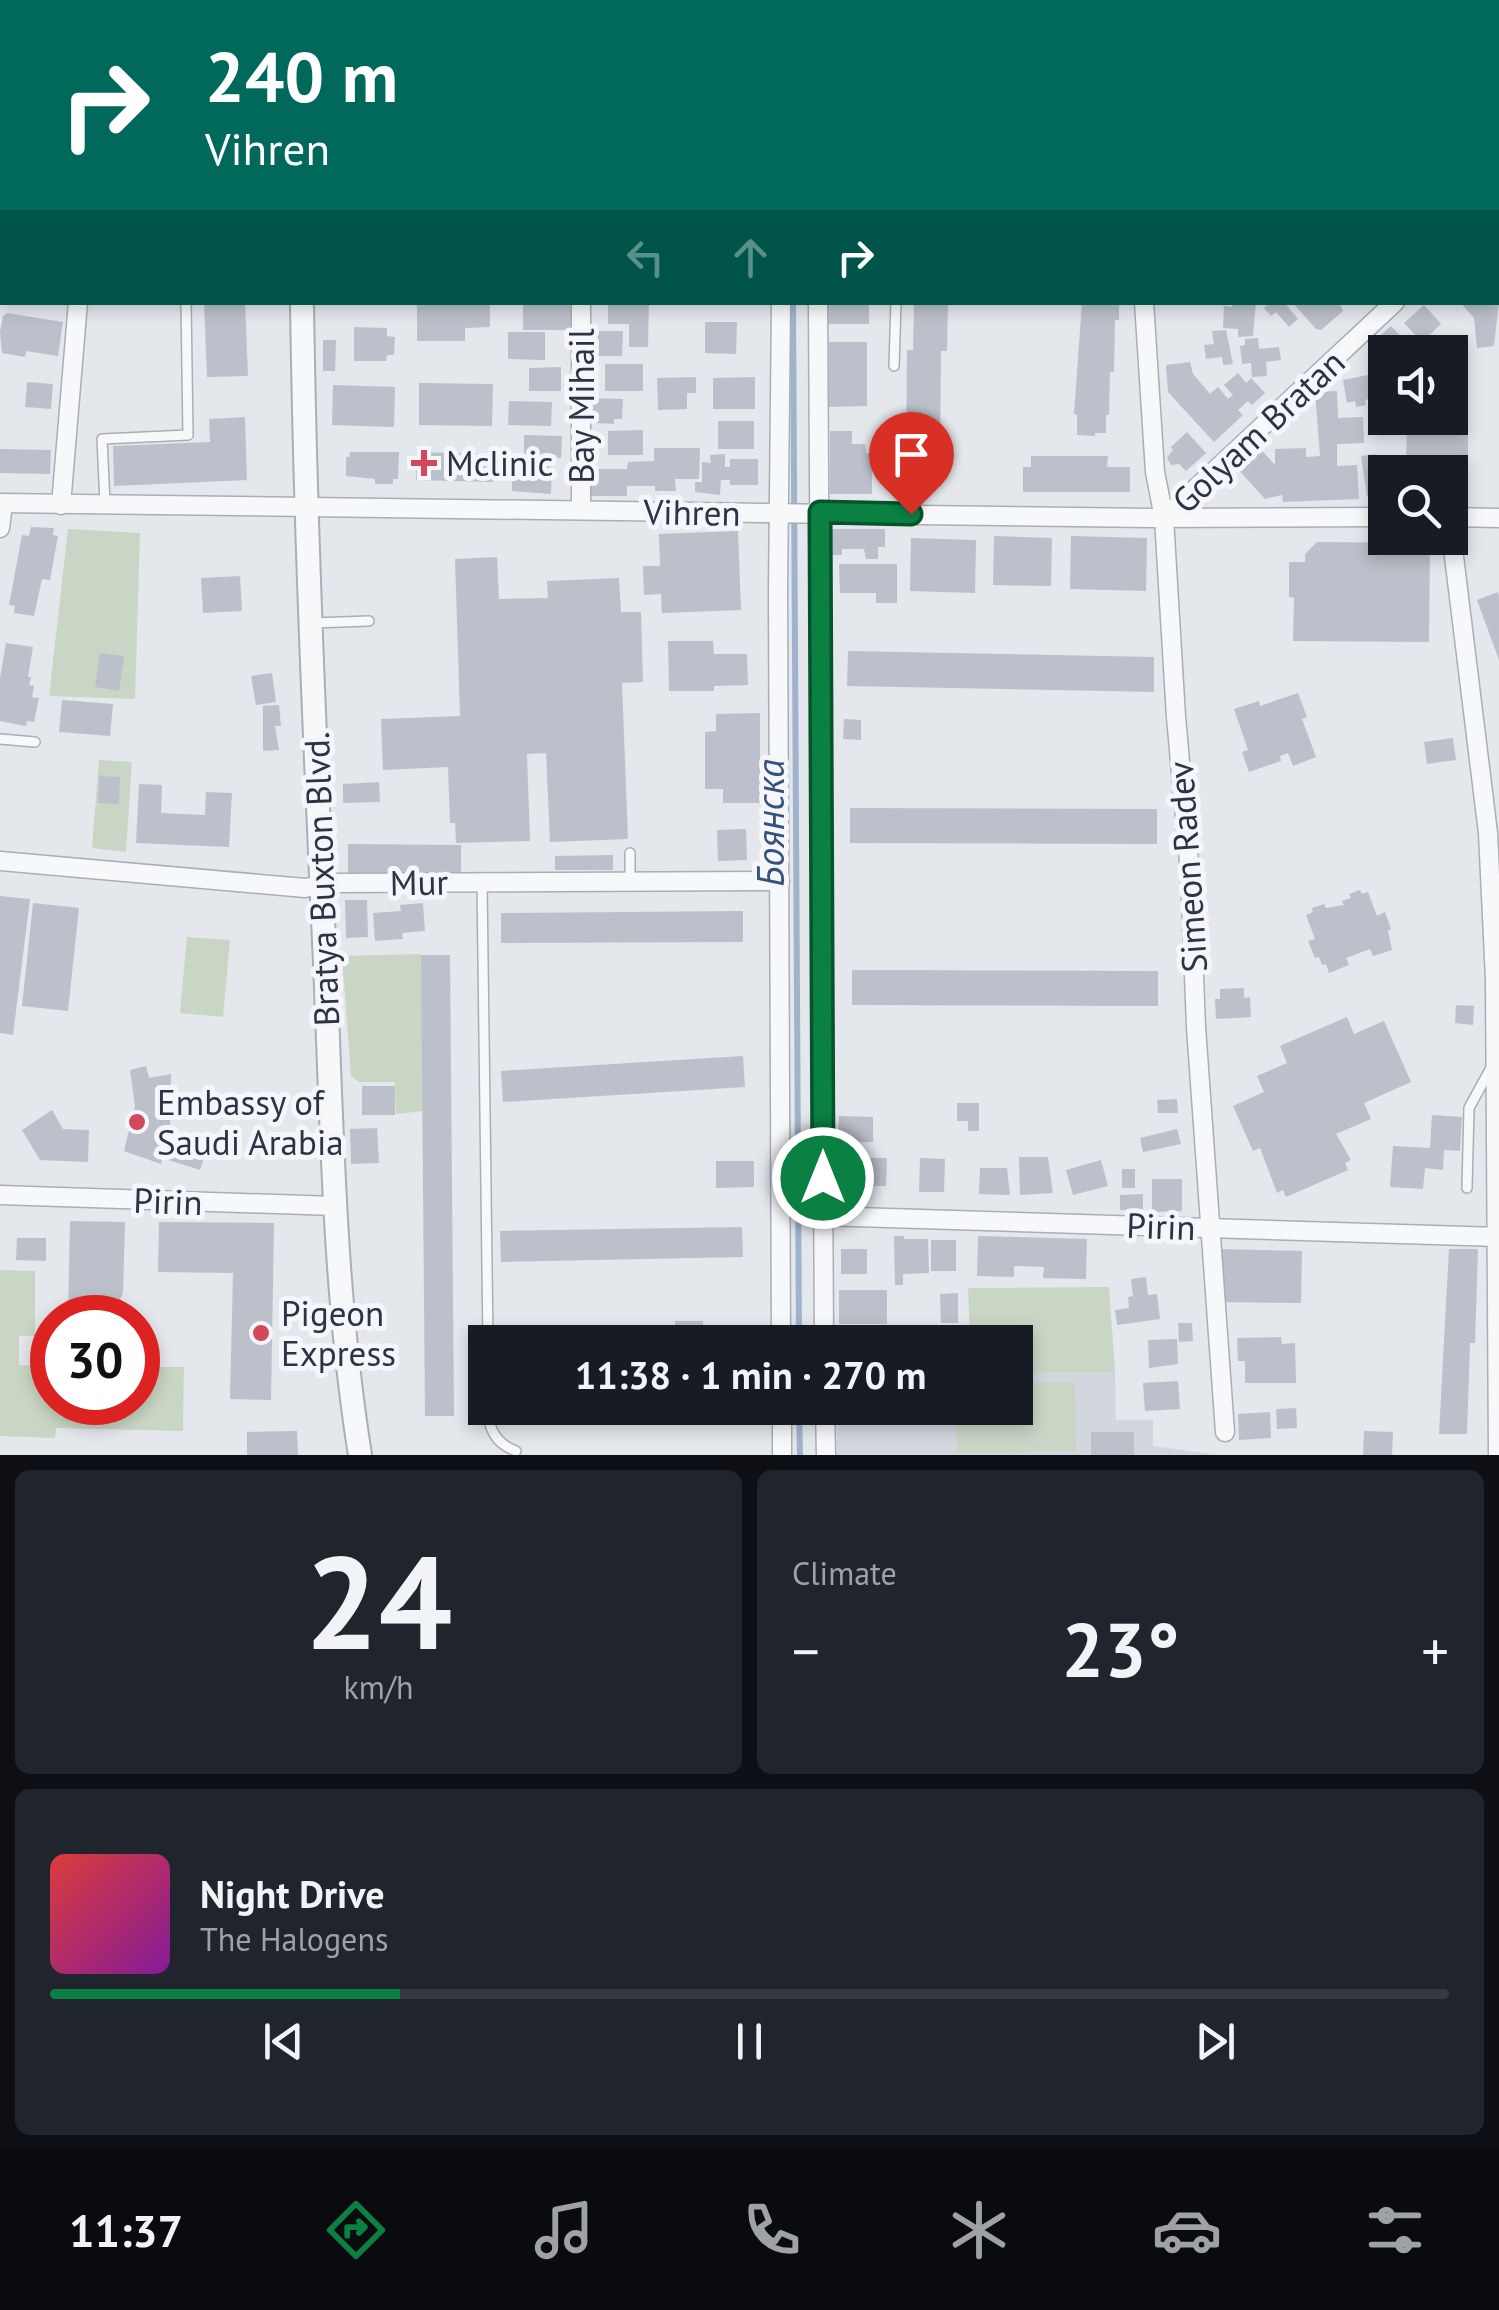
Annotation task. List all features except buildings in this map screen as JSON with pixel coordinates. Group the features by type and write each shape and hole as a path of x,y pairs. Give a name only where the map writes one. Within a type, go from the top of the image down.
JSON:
{"street":[{"path":"61,504 78,305"},
{"name":"Bratya Buxton Blvd.","path":"302,305 310,623 335,1206 344,1347 360,1455"},
{"name":"Bay Mihail","path":"580,305 581,510"},
{"path":"781,305 781,1325"},
{"path":"818,305 824,1325"},
{"name":"Simeon Radev","path":"1144,305 1190,873 1196,1027 1224,1432"},
{"name":"Golyam Bratan","path":"1164,518 1392,305"},
{"path":"0,528 2,504"},
{"name":"Vihren","path":"2,504 1368,517"},
{"path":"1468,519 1499,518"},
{"path":"1454,555 1488,816 1496,1059 1498,1455"},
{"name":"Mur","path":"0,861 305,888 482,882 780,881"},
{"name":"Pirin","path":"0,1195 335,1206"},
{"name":"Pirin","path":"823,1216 1498,1237"},
{"path":"782,1425 782,1455"},
{"path":"825,1425 826,1455"}],"lane":[{"path":"105,505 102,440 188,435 186,305"},
{"path":"894,366 896,305"},
{"path":"310,623 368,621"},
{"path":"0,739 36,742"},
{"path":"630,853 630,881"},
{"path":"482,882 488,1325"},
{"path":"1467,1188 1469,1108 1496,1059"},
{"path":"489,1425 502,1446 516,1451"}],"shaded area":[{"path":"1115,1372 1116,1420 1153,1420 1153,1446 1219,1455 837,1455 836,1425 1033,1425 1033,1373"}],"green space":[{"path":"68,529 140,533 135,699 49,696"},
{"path":"99,760 132,762 126,852 92,848"},
{"path":"187,937 230,940 223,1017 180,1013"},
{"path":"421,954 423,1111 396,1114 395,1082 359,1082 351,1076 342,956"},
{"path":"0,1270 35,1271 35,1295 30,1295 30,1336 19,1336 19,1365 30,1365 30,1425 160,1425 160,1367 184,1367 183,1431 56,1428 55,1438 0,1436"},
{"path":"1109,1287 1115,1372 1033,1373 1033,1325 969,1325 968,1288"},
{"path":"1075,1382 1076,1451 957,1453 956,1425 1033,1425 1033,1383"}],"waterway":[{"name":"Боянска","path":"793,305 799,1325"},
{"name":"Боянска","path":"799,1425 800,1455"}],"place":[{"name":"Mclinic","path":"424,463"},
{"name":"Embassy of Saudi Arabia","path":"137,1122"},
{"name":"Pigeon Express","path":"261,1333"}],"route":[{"path":"823,1178 820,512 911,514"}]}
